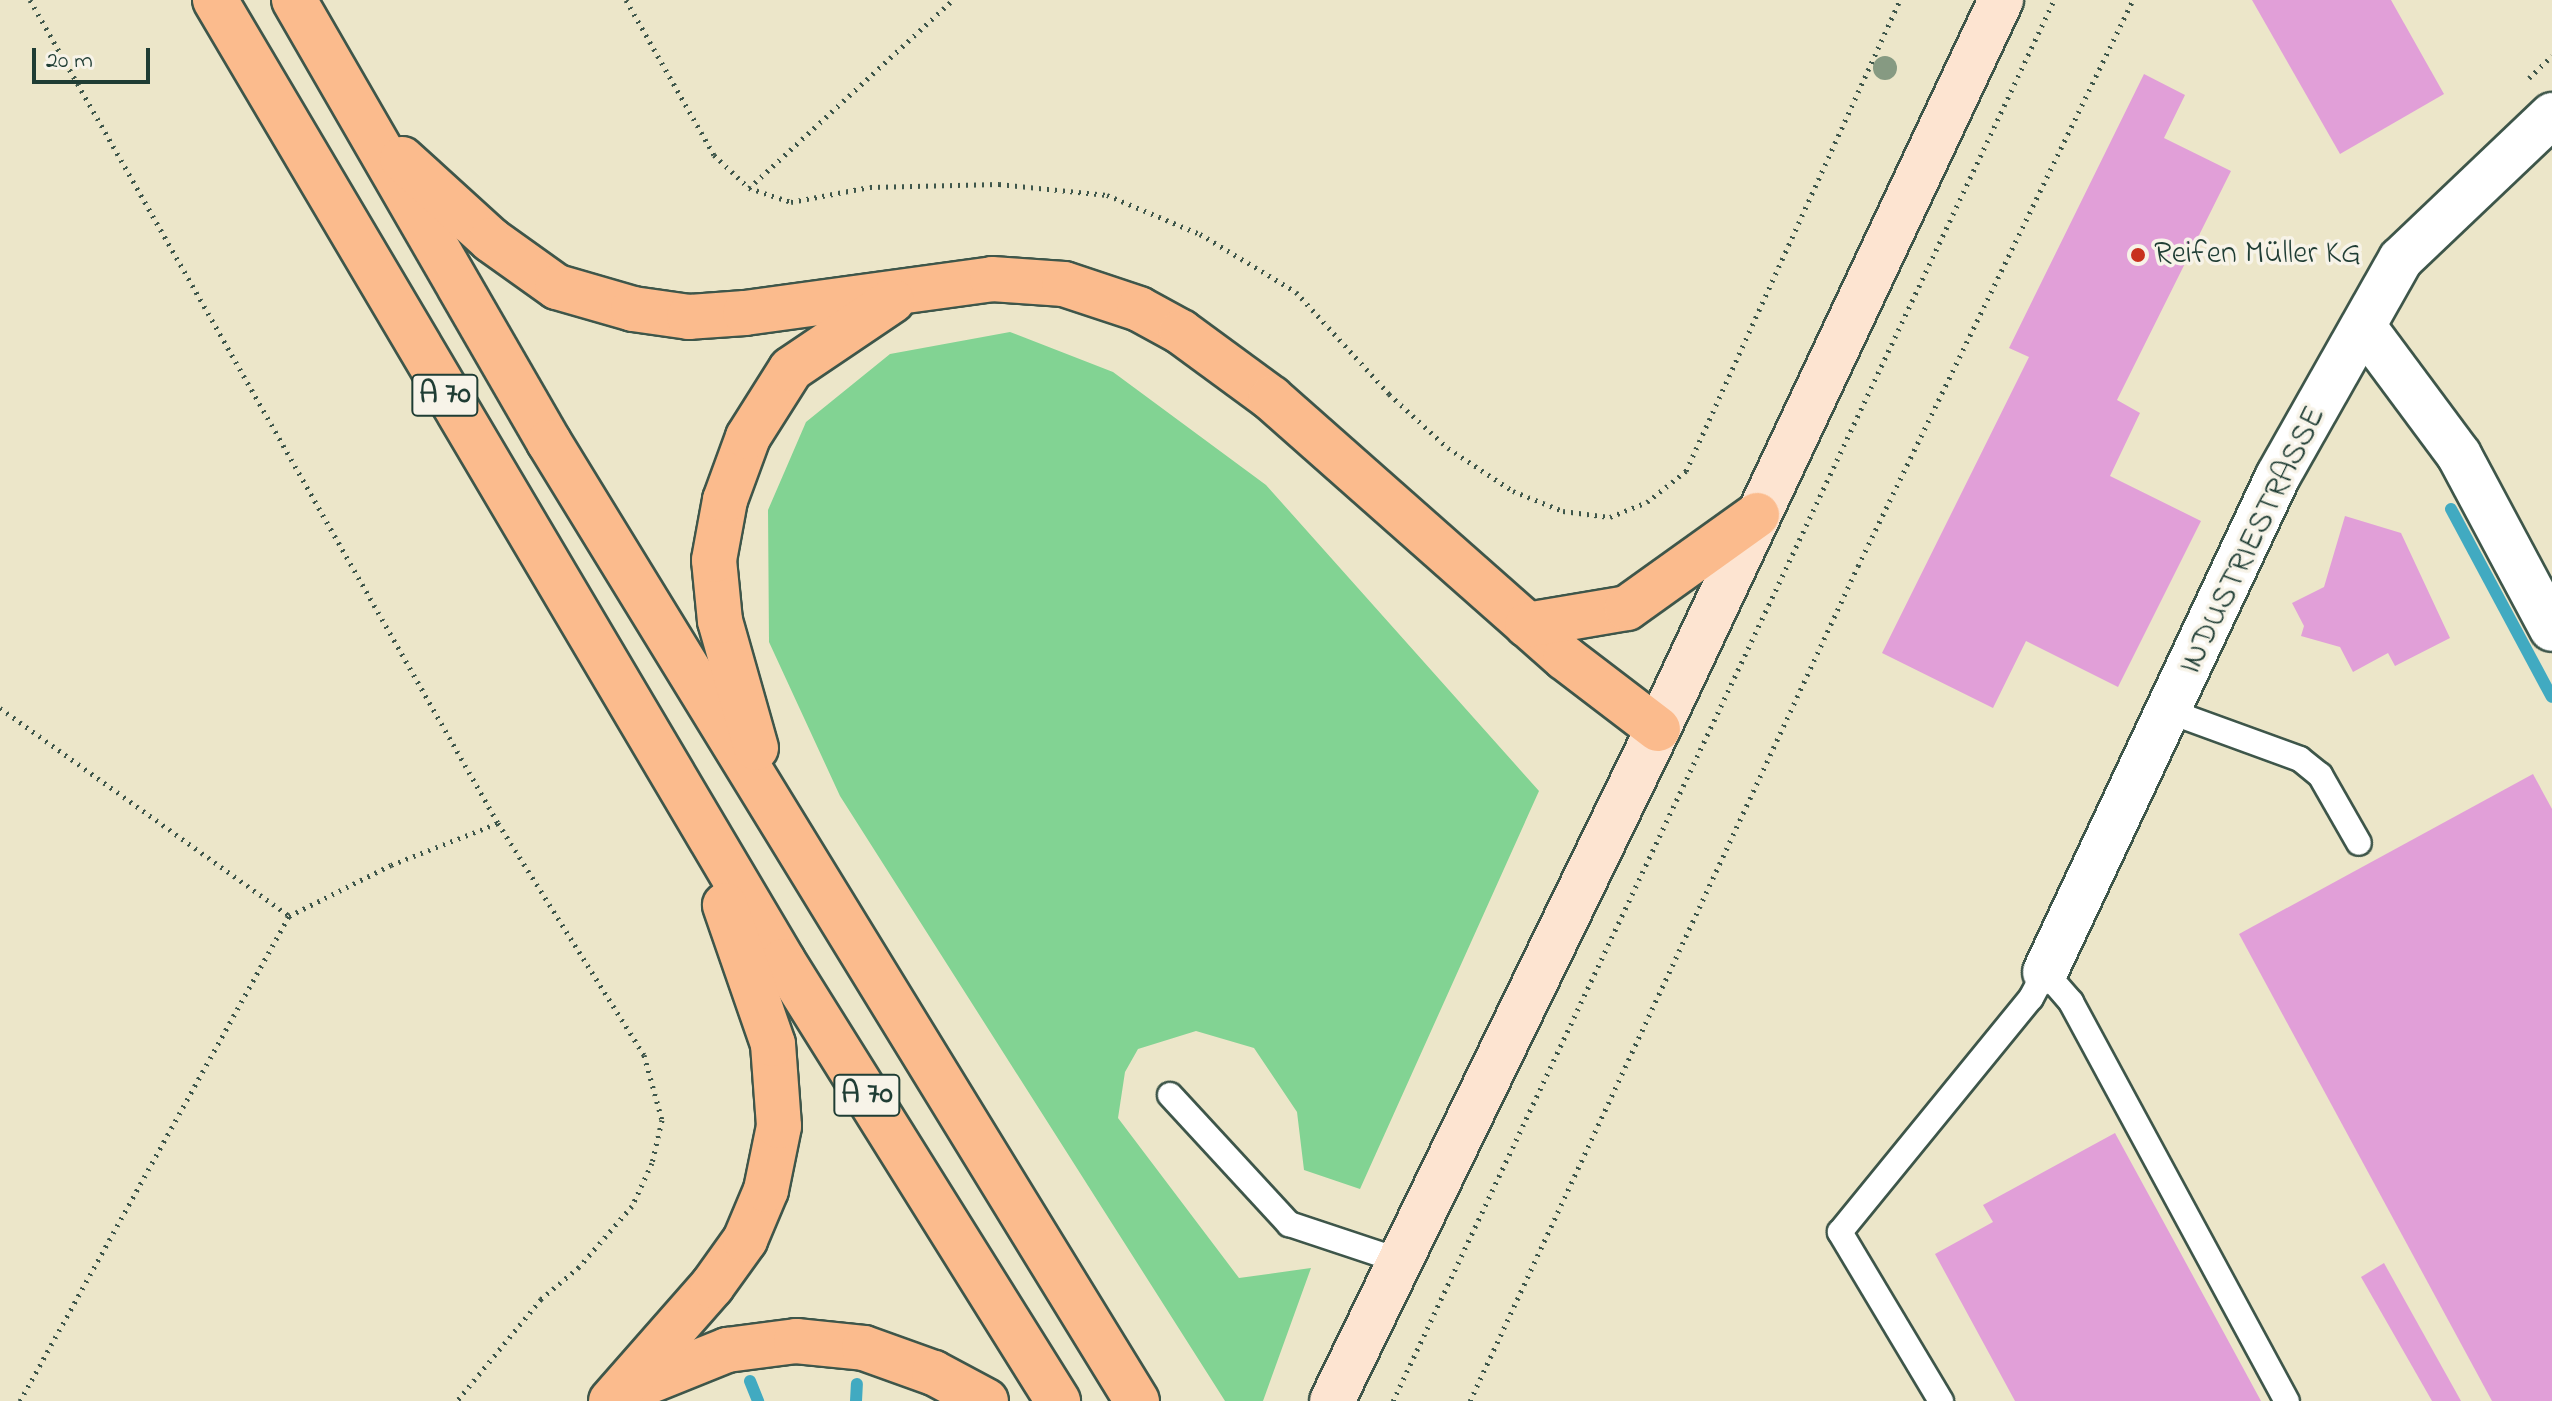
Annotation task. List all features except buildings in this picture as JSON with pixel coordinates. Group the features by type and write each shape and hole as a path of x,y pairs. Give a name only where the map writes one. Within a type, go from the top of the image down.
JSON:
{"highway":[{"name":"A 70","path":"215,0 679,787 1058,1401"},
{"name":"A 70","path":"294,0 549,442 1137,1401"},
{"path":"356,111 436,194 557,287 633,309 689,317 992,279 1064,284 1139,309 1181,332 1271,398 1527,625 1658,729"},
{"path":"778,814 720,621 714,560 725,500 748,437 791,369 844,329 922,287"},
{"path":"1527,625 1627,608 1757,515"},
{"path":"616,1397 745,1240 766,1190 779,1126 773,1044 745,957 679,787"},
{"path":"616,1397 727,1350 796,1341 864,1348 934,1373 986,1401"}],"main road":[{"path":"1332,1401 1658,729 2001,0"}],"street":[{"name":"INDUSTRIESTRASSE","path":"2045,972 2171,712 2278,476 2401,259 2552,115"},
{"path":"2364,327 2459,455 2552,629"}],"lane":[{"path":"2171,712 2300,759 2320,775 2359,843"},
{"path":"1941,1401 1840,1232 2031,998 2045,972 2071,1002 2287,1401"},
{"path":"1170,1095 1289,1224 1400,1261"}],"path":[{"path":"30,0 498,823 644,1055 662,1120 652,1163 632,1206 579,1267 541,1299 457,1401"},
{"path":"626,0 714,155 749,188 791,202 870,187 985,184 1107,195 1200,234 1296,292 1389,394 1448,448 1513,491 1563,511 1610,517 1647,502 1686,471 1900,0"},
{"path":"749,188 953,0"},
{"path":"1393,1401 2054,0"},
{"path":"1470,1401 1858,566 2133,0"},
{"path":"0,708 289,916"},
{"path":"20,1401 289,916 391,865 498,823"}],"green space":[{"path":"1010,332 1113,372 1266,485 1539,791 1360,1189 1304,1170 1297,1112 1254,1048 1196,1031 1138,1049 1125,1072 1118,1118 1239,1278 1311,1268 1263,1401 1225,1401 840,796 769,642 768,510 806,422 890,354"}],"waterway":[{"path":"2451,509 2552,697"},
{"path":"750,1381 758,1401"},
{"path":"856,1401 857,1384"}],"place":[{"name":"Reifen Müller KG","path":"2138,255"}]}
